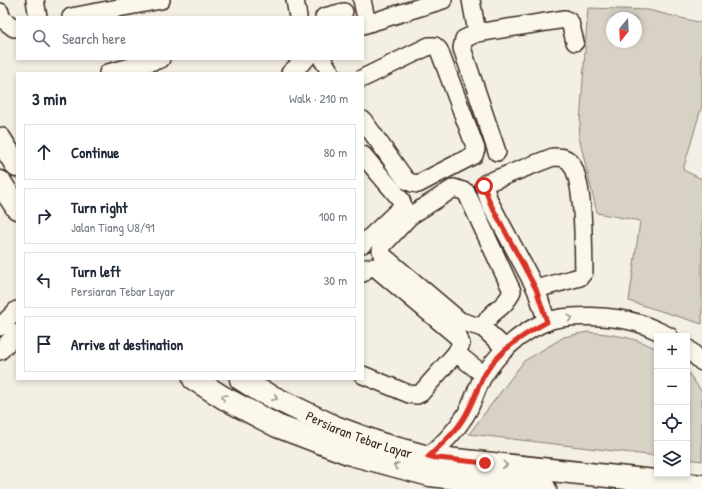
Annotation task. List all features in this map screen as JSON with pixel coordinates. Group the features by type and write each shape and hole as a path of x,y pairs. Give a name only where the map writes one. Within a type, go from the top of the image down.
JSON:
{"main road":[{"path":"0,139 16,164"},
{"path":"0,182 16,206"},
{"name":"Persiaran Tebar Layar","path":"196,380 224,398 277,426 351,454 480,485 545,489"},
{"name":"Persiaran Tebar Layar","path":"243,380 260,391 335,427 381,444 431,474 702,486"}],"street":[{"path":"35,0 38,16"},
{"path":"76,16 161,0"},
{"path":"295,0 298,16"},
{"path":"362,0 365,24 443,0"},
{"path":"471,0 477,33"},
{"path":"327,16 343,10"},
{"path":"0,12 1,18 16,28"},
{"path":"497,152 462,48 464,39 477,33 565,19 570,22 575,42"},
{"path":"364,78 429,46 435,46 439,50 476,149 474,155 418,184 412,184 406,180 364,121"},
{"path":"112,72 157,60"},
{"path":"291,72 305,60"},
{"path":"323,60 330,72"},
{"path":"364,156 401,200 402,206 364,243"},
{"path":"536,289 580,277 584,272 581,190 570,163 562,157 553,157 486,183 484,186 490,203 536,289 547,322"},
{"path":"483,328 487,318 508,302 512,291 466,192 454,188 410,216 383,245 381,250 382,255 460,321 483,328 506,349"},
{"path":"364,271 366,268 372,266 377,269 458,336 461,344 456,354 421,393 417,395 409,394 364,375"},
{"path":"0,327 16,311"},
{"path":"431,474 449,438 465,416 484,375 506,349 523,334 547,322 577,317 608,317 639,323 662,333"},
{"path":"0,351 16,334"},
{"path":"690,351 702,362"},
{"path":"456,354 484,375"}],"shaded area":[{"path":"588,8 648,10 702,23 702,105 683,170 702,179 702,324 629,301 640,221 597,213 579,137"},
{"path":"587,332 605,334 623,337 654,348 654,456 469,434 524,361 564,337"},
{"path":"690,375 702,392 702,461 690,459"}],"route":[{"path":"484,186 490,203 536,289 547,322 523,334 506,349 484,375 465,416 449,438 428,457 485,463"}]}
